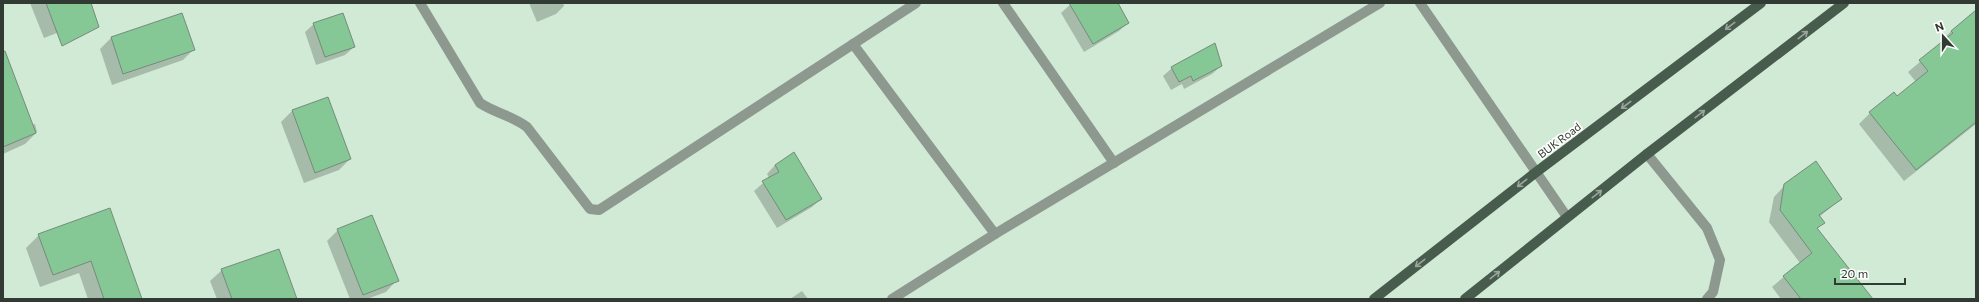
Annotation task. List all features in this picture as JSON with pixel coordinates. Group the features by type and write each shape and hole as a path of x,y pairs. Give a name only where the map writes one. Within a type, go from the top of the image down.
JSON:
{"main road":[{"name":"BUK Road","path":"1374,299 1535,173 1761,3"},
{"path":"1464,299 1647,154 1844,3"}],"street":[{"path":"420,3 480,103 492,110 518,120 528,127 590,209 599,210 916,3"},
{"path":"1003,3 1114,162"},
{"path":"892,299 995,234 1380,3"},
{"path":"1420,3 1535,173 1567,217"},
{"path":"853,44 995,234"},
{"path":"1647,154 1707,228 1720,260 1713,292 1707,299"}],"building":[{"path":"46,3 91,3 99,27 62,46"},
{"path":"1069,3 1118,3 1129,23 1093,44"},
{"path":"1976,10 1976,122 1916,170 1869,112 1894,92 1897,96 1928,71 1919,60 1953,33 1951,31"},
{"path":"182,13 195,50 123,74 111,37"},
{"path":"343,13 355,47 325,57 313,23"},
{"path":"1215,43 1222,66 1193,81 1191,76 1179,82 1171,67"},
{"path":"3,51 5,51 36,133 3,147"},
{"path":"328,97 351,159 315,173 292,110"},
{"path":"794,152 822,199 786,220 762,181 779,172 775,165"},
{"path":"1816,161 1842,199 1819,215 1825,223 1817,228 1873,299 1801,299 1783,276 1812,253 1780,210 1784,184"},
{"path":"110,208 142,299 104,299 91,261 53,275 38,234"},
{"path":"372,215 399,281 363,295 337,229"},
{"path":"279,249 297,299 232,299 221,269"}]}
